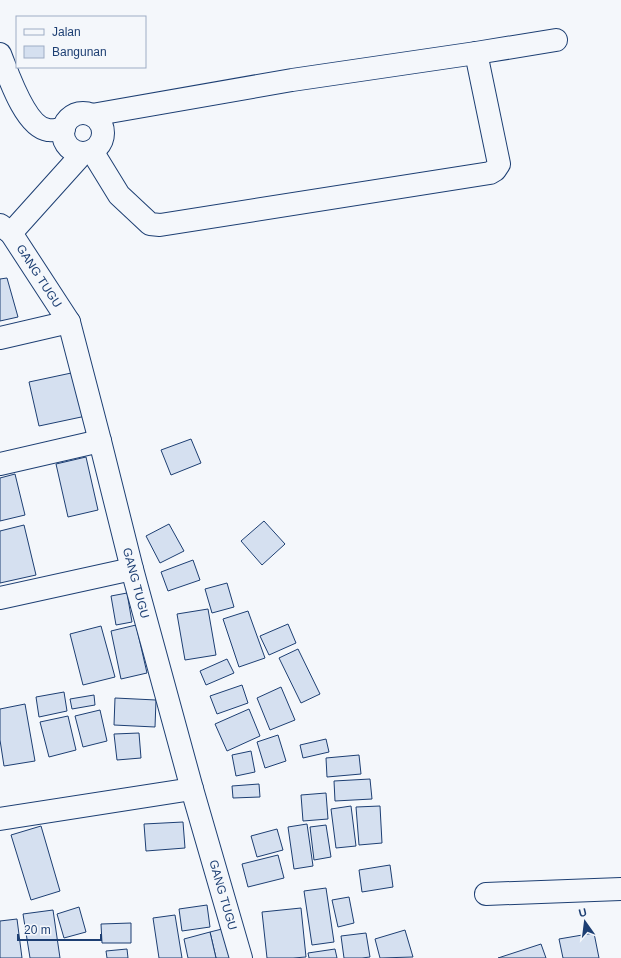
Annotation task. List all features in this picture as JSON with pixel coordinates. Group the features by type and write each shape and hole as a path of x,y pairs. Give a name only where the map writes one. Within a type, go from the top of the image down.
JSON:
{"street":[{"path":"476,53 499,164 495,170 490,173 160,225 150,224 120,195 87,152 74,151 68,145 64,137 64,129 68,121 75,115 83,113 92,115 292,80 556,40"},
{"path":"0,54 19,100 31,119 40,127 48,130 64,129"},
{"path":"5,229 87,152 99,146 103,138 103,129 99,120 92,115"},
{"name":"GANG TUGU","path":"5,229 69,322 132,569 192,789 241,958"},
{"path":"0,338 69,322"},
{"path":"0,464 100,441"},
{"path":"0,598 132,569"},
{"path":"0,819 192,789"},
{"path":"486,894 621,889"}],"building":[{"path":"7,278 18,317 0,321 0,279"},
{"path":"76,372 86,416 39,426 29,382"},
{"path":"191,439 201,463 171,475 161,450"},
{"path":"86,457 98,510 68,517 56,464"},
{"path":"15,474 25,515 0,521 0,478"},
{"path":"264,521 285,544 262,565 241,541"},
{"path":"169,524 184,551 160,563 146,536"},
{"path":"24,525 36,575 0,583 0,531"},
{"path":"193,560 200,580 168,591 161,572"},
{"path":"227,583 234,607 212,613 205,589"},
{"path":"127,593 132,622 116,625 111,596"},
{"path":"208,609 216,655 185,660 177,614"},
{"path":"248,611 265,658 239,667 223,619"},
{"path":"288,624 296,643 269,655 260,636"},
{"path":"136,625 147,673 121,679 111,631"},
{"path":"101,626 115,677 83,685 70,634"},
{"path":"298,649 320,694 301,703 279,658"},
{"path":"227,659 234,673 206,685 200,671"},
{"path":"242,685 248,703 217,714 210,696"},
{"path":"281,687 295,720 270,730 257,698"},
{"path":"64,692 67,711 39,717 36,697"},
{"path":"94,695 95,705 72,709 70,699"},
{"path":"115,698 156,700 155,727 114,725"},
{"path":"25,704 35,761 4,766 0,740 0,709"},
{"path":"249,709 260,736 227,751 215,724"},
{"path":"100,710 107,741 83,747 75,716"},
{"path":"68,716 76,750 49,757 40,722"},
{"path":"139,733 141,758 117,760 114,734"},
{"path":"278,735 286,761 265,768 257,742"},
{"path":"326,739 329,752 303,758 300,745"},
{"path":"251,751 255,772 236,776 232,755"},
{"path":"359,755 361,774 327,777 326,758"},
{"path":"370,779 372,799 335,801 334,781"},
{"path":"259,784 260,797 233,798 232,786"},
{"path":"326,793 328,819 303,821 301,795"},
{"path":"351,806 356,846 336,848 331,809"},
{"path":"380,806 382,843 359,845 356,807"},
{"path":"183,822 185,848 146,851 144,824"},
{"path":"307,824 313,866 294,869 288,827"},
{"path":"326,825 331,857 314,860 310,827"},
{"path":"41,826 60,891 31,900 11,835"},
{"path":"277,829 283,850 257,857 251,836"},
{"path":"278,855 284,878 248,887 242,864"},
{"path":"390,865 393,887 362,892 359,870"},
{"path":"326,888 334,942 312,945 304,891"},
{"path":"349,897 354,923 338,927 332,900"},
{"path":"207,905 210,927 182,931 179,909"},
{"path":"79,907 86,932 64,938 57,914"},
{"path":"301,908 306,957 267,958 262,912"},
{"path":"53,910 60,958 30,958 23,914"},
{"path":"175,915 182,958 159,958 153,918"},
{"path":"17,919 22,958 0,958 0,921"},
{"path":"131,923 131,943 102,943 101,924"},
{"path":"226,928 233,958 216,958 210,932"},
{"path":"405,930 413,957 380,958 375,939"},
{"path":"210,932 216,958 188,958 184,939"},
{"path":"366,933 370,957 344,958 341,936"},
{"path":"594,933 599,958 563,958 559,939"},
{"path":"541,944 546,958 498,958"},
{"path":"127,949 128,958 107,958 106,951"},
{"path":"335,949 337,958 309,958 308,953"}]}
